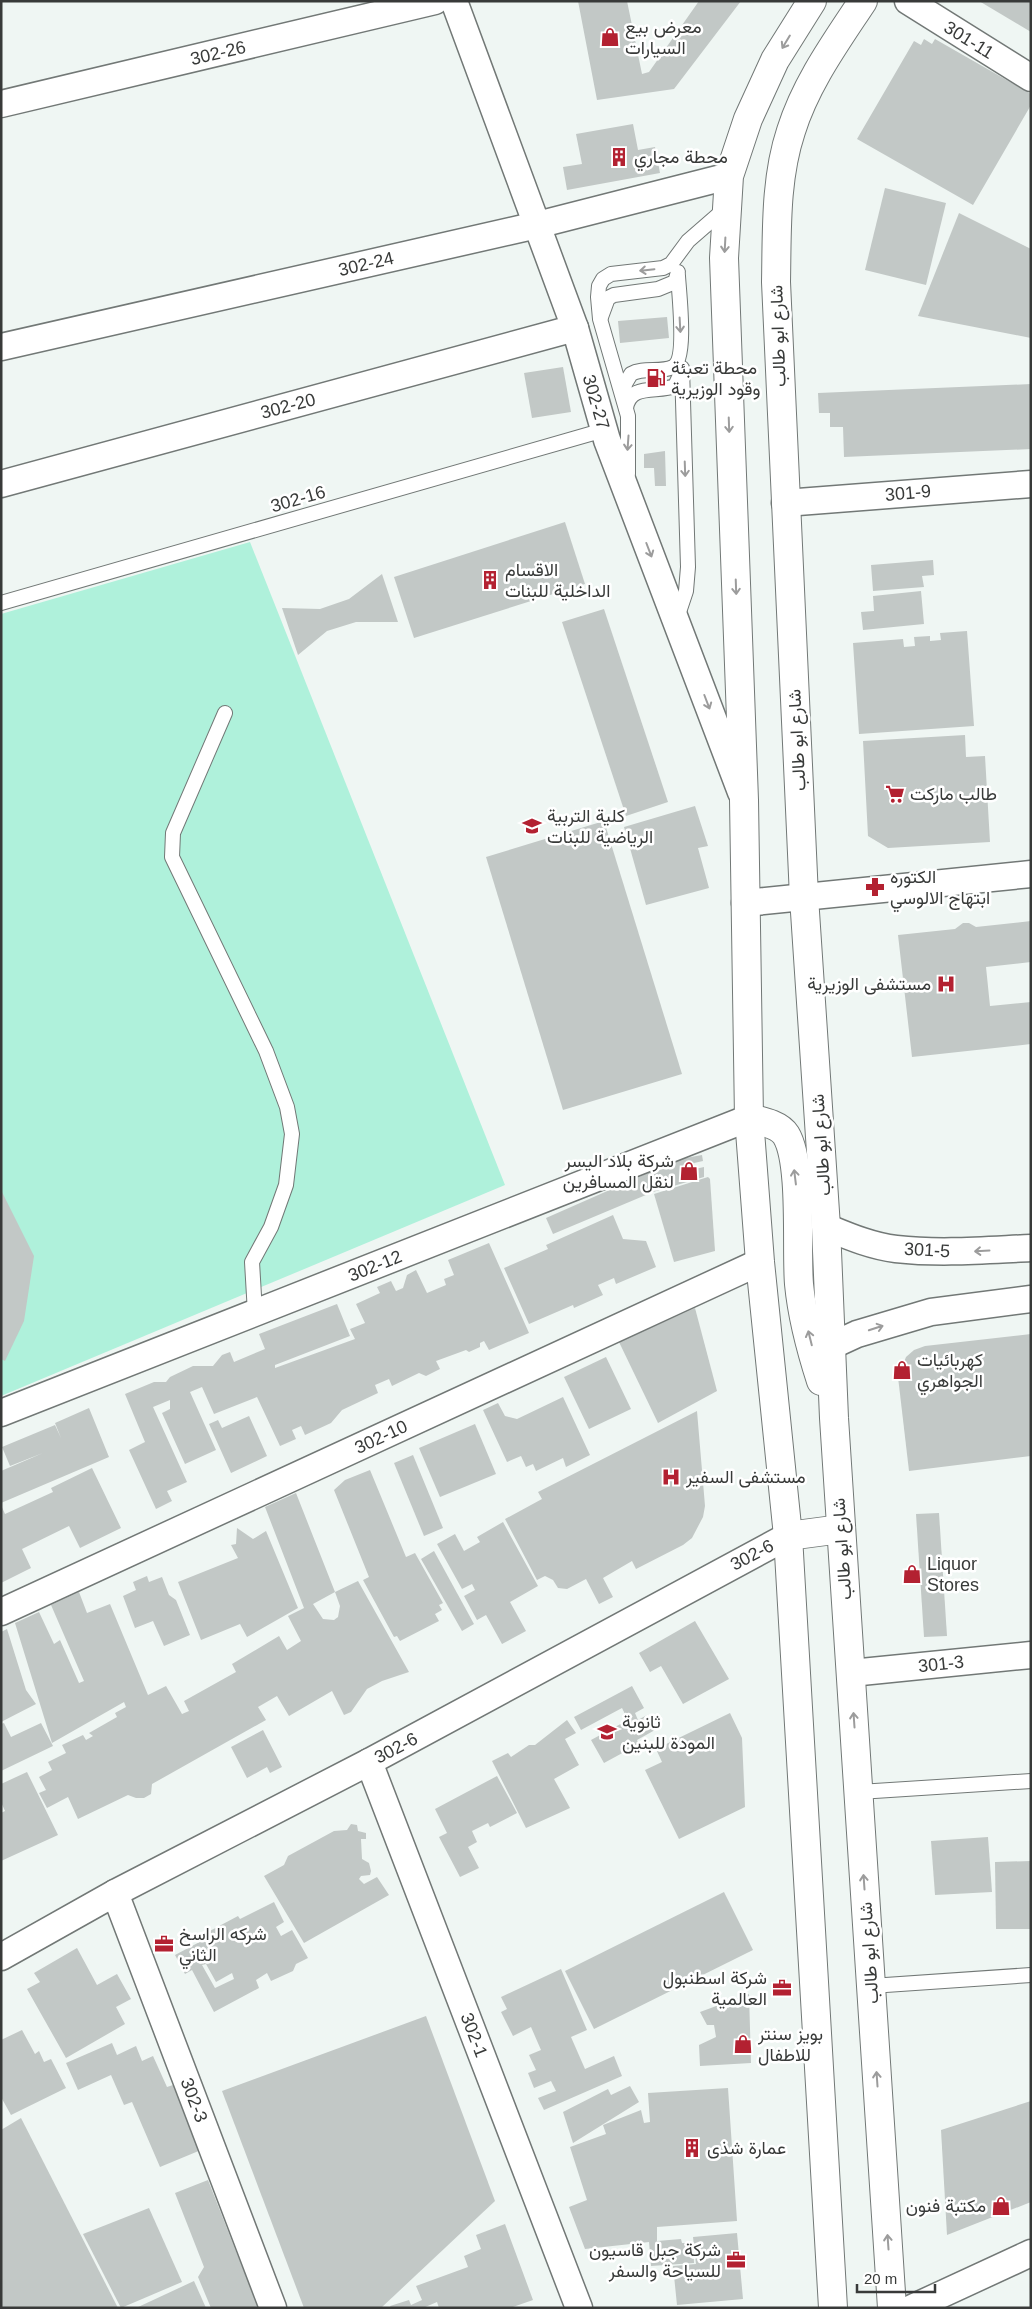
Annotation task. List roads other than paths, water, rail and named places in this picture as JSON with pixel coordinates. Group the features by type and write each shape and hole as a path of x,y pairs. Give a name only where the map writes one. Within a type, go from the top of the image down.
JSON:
{"main road":[{"path":"812,1 776,60 748,119 729,184 724,258 744,800 749,1118 760,1262 788,1536 834,2308"},
{"name":"شارع ابو طالب","path":"863,1 818,70 791,131 778,192 776,282 784,503 804,898 826,1227 834,1418 892,2308"},
{"path":"749,1118 776,1126 786,1134 791,1148 796,1182 799,1284 804,1314 818,1370 834,1418"},
{"path":"788,1536 841,1529"}],"street":[{"name":"302-26","path":"1,104 435,1"},
{"name":"302-27","path":"454,1 576,328 604,430 631,505 744,800"},
{"name":"301-11","path":"908,1 1031,78"},
{"name":"302-24","path":"1,346 537,225 729,184"},
{"name":"302-20","path":"1,484 576,328"},
{"name":"301-9","path":"784,503 1031,484"},
{"path":"745,903 1031,874"},
{"name":"302-12","path":"1,1413 749,1118"},
{"name":"301-5","path":"826,1227 859,1240 894,1249 950,1252 1031,1248"},
{"name":"302-10","path":"1,1612 760,1262"},
{"path":"831,1346 857,1334 931,1312 1031,1299"},
{"name":"302-6","path":"1,1956 115,1893 369,1762 788,1536"},
{"name":"301-3","path":"851,1673 1031,1655"},
{"name":"302-1","path":"369,1762 580,2308"},
{"name":"302-3","path":"115,1893 273,2308"},
{"path":"912,2308 1031,2253"}],"lane":[{"path":"631,505 627,466 629,428 625,407 600,319 599,286 606,276 611,274 663,268 674,263 688,240 719,214 729,184"},
{"path":"676,622 686,591 688,567 682,348 677,256"},
{"path":"600,319 608,298 614,295 664,288 672,285 678,276"},
{"path":"625,407 625,384 631,374 674,366 682,348"},
{"path":"625,407 635,392 674,386 680,378 682,368"},
{"name":"302-16","path":"1,603 604,430"},
{"path":"225,713 173,833 172,857 266,1051 287,1107 292,1134 286,1185 271,1227 252,1262 255,1313"},
{"path":"858,1792 1031,1782"},
{"path":"871,1986 1031,1976"}],"place":[{"name":"معرض بيع السيارات","path":"610,37"},
{"name":"محطة مجاري","path":"619,157"},
{"name":"محطة تعبئة وقود الوزيرية","path":"656,378"},
{"name":"الاقسام الداخلية للبنات","path":"490,580"},
{"name":"طالب ماركت","path":"895,794"},
{"name":"كلية التربية الرياضية للبنات","path":"532,826"},
{"name":"الكتوره ابتهاج الالوسي","path":"875,887"},
{"name":"مستشفى الوزيرية","path":"946,984"},
{"name":"شركة بلاد اليسر لنقل المسافرين","path":"689,1171"},
{"name":"كهربائيات الجواهري","path":"902,1370"},
{"name":"مستشفى السفير","path":"671,1477"},
{"name":"Liquor Stores","path":"912,1574"},
{"name":"ثانوية المودة للبنين","path":"607,1732"},
{"name":"شركه الراسخ الثاني","path":"164,1944"},
{"name":"شركة اسطنبول العالمية","path":"782,1988"},
{"name":"بويز سنتر للاطفال","path":"743,2044"},
{"name":"عمارة شذى","path":"692,2148"},
{"name":"مكتبة فنون","path":"1001,2206"},
{"name":"شركة جبل قاسيون للسياحة والسفر","path":"736,2260"}]}
